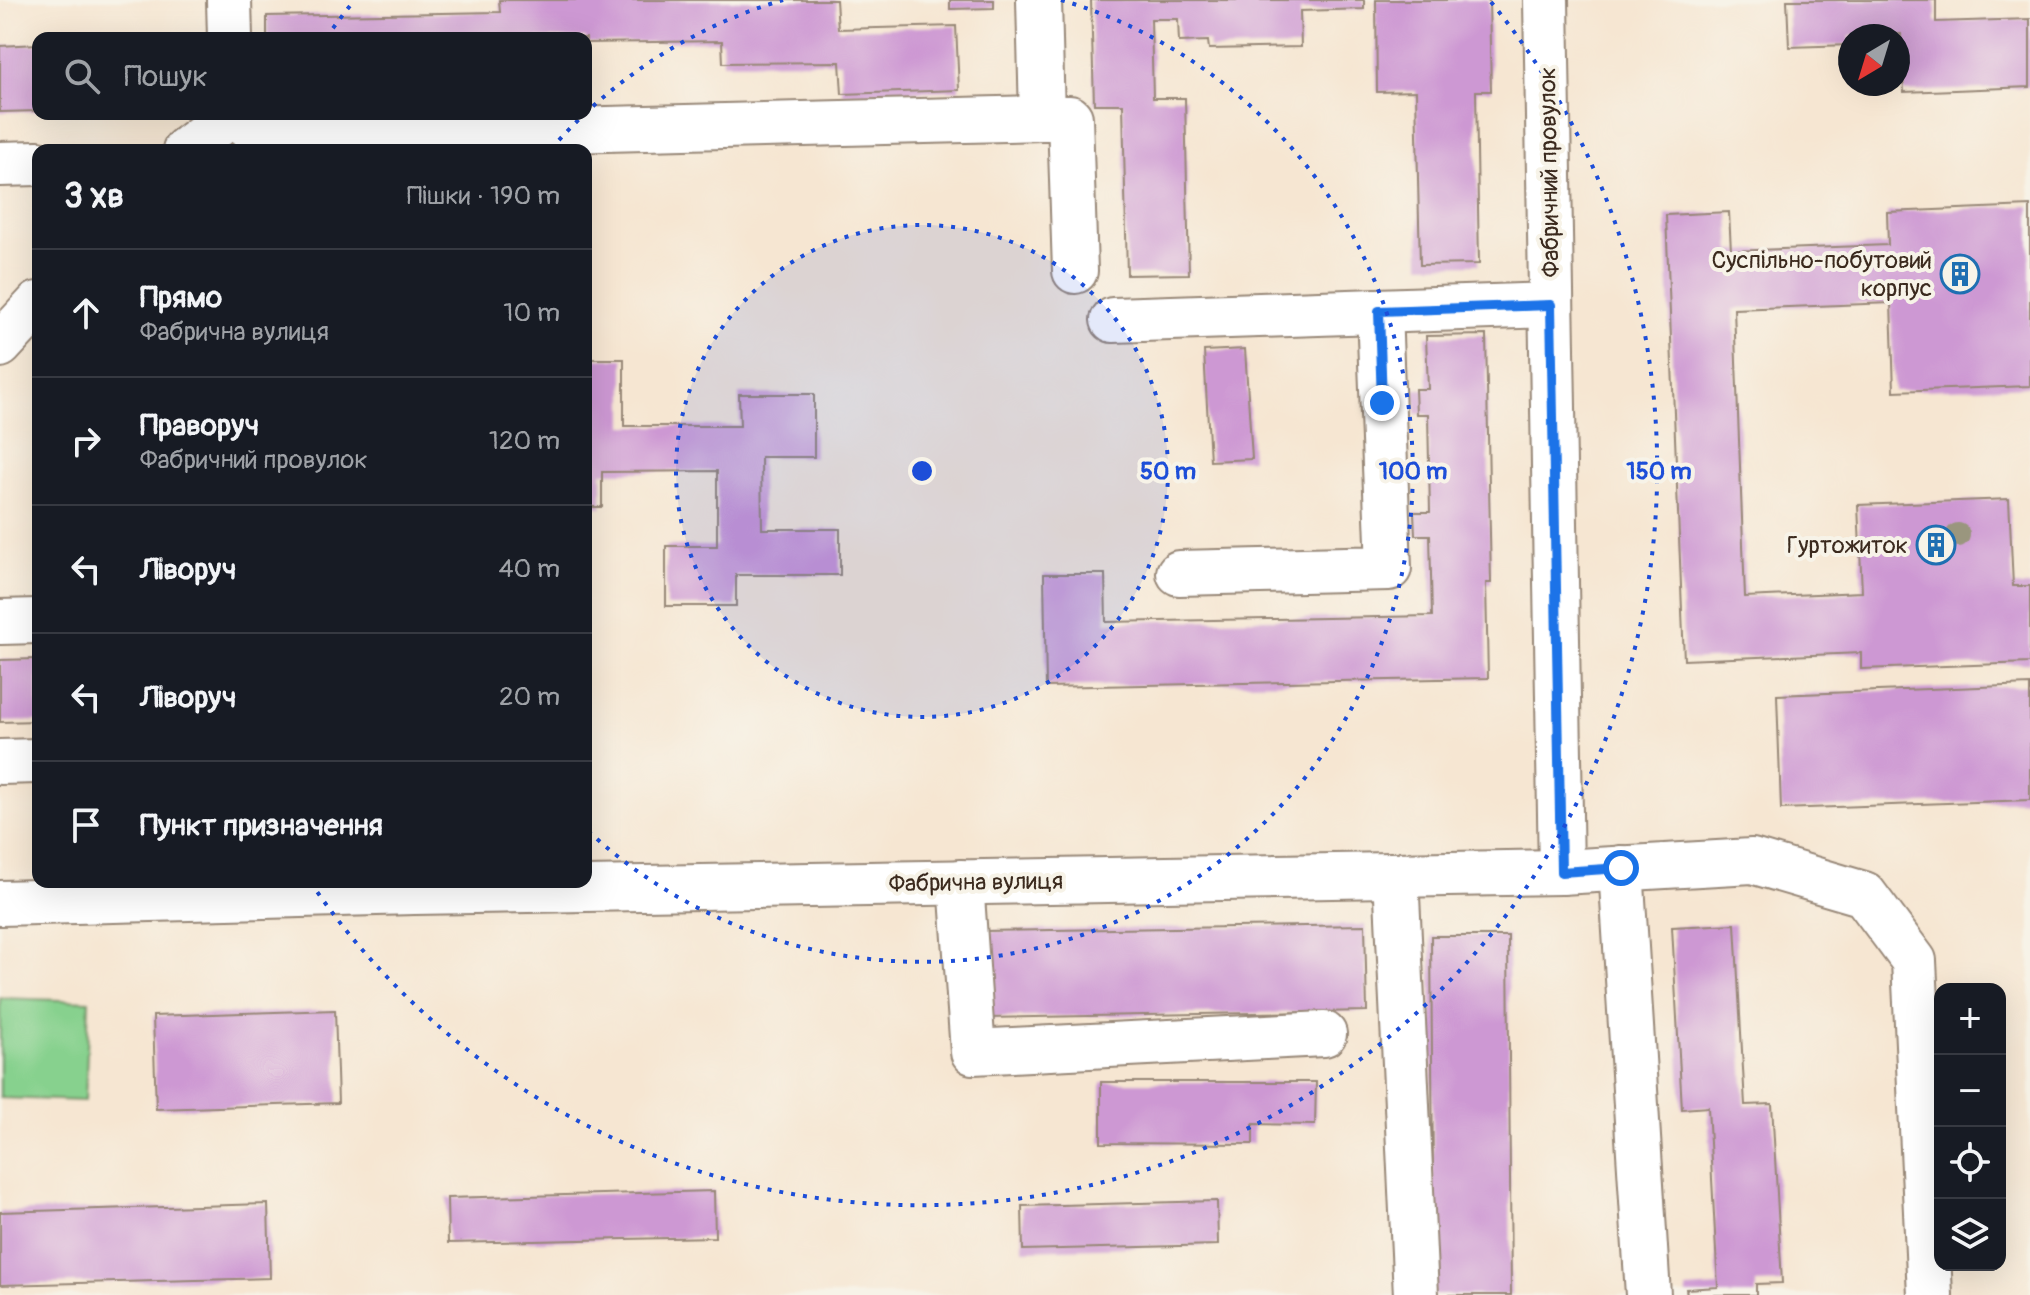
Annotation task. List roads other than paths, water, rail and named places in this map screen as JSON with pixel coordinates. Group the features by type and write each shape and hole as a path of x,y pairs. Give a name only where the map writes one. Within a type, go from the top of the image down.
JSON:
{"street":[{"path":"229,0 230,32"},
{"path":"1039,0 1042,118"},
{"name":"Фабричний провулок","path":"1546,0 1561,872"},
{"path":"240,120 261,137 373,142 1070,118 1075,271"},
{"path":"193,144 225,120"},
{"path":"233,120 235,144"},
{"path":"0,164 32,163"},
{"path":"1113,320 1551,305"},
{"path":"0,345 32,310"},
{"path":"1179,573 1389,568 1401,524 1379,311"},
{"path":"0,622 32,621"},
{"path":"0,762 32,761"},
{"name":"Фабрична вулиця","path":"592,885 1561,872 1752,861 1864,894 1914,961 1930,1295"},
{"path":"1621,868 1648,1295"},
{"path":"1396,875 1416,1295"},
{"path":"961,882 973,1052 1324,1034"},
{"name":"Фабрична вулиця","path":"0,903 388,888"}],"place":[{"name":"Суспільно-побутовий корпус","path":"1960,274"},
{"name":"Гуртожиток","path":"1936,545"}]}
